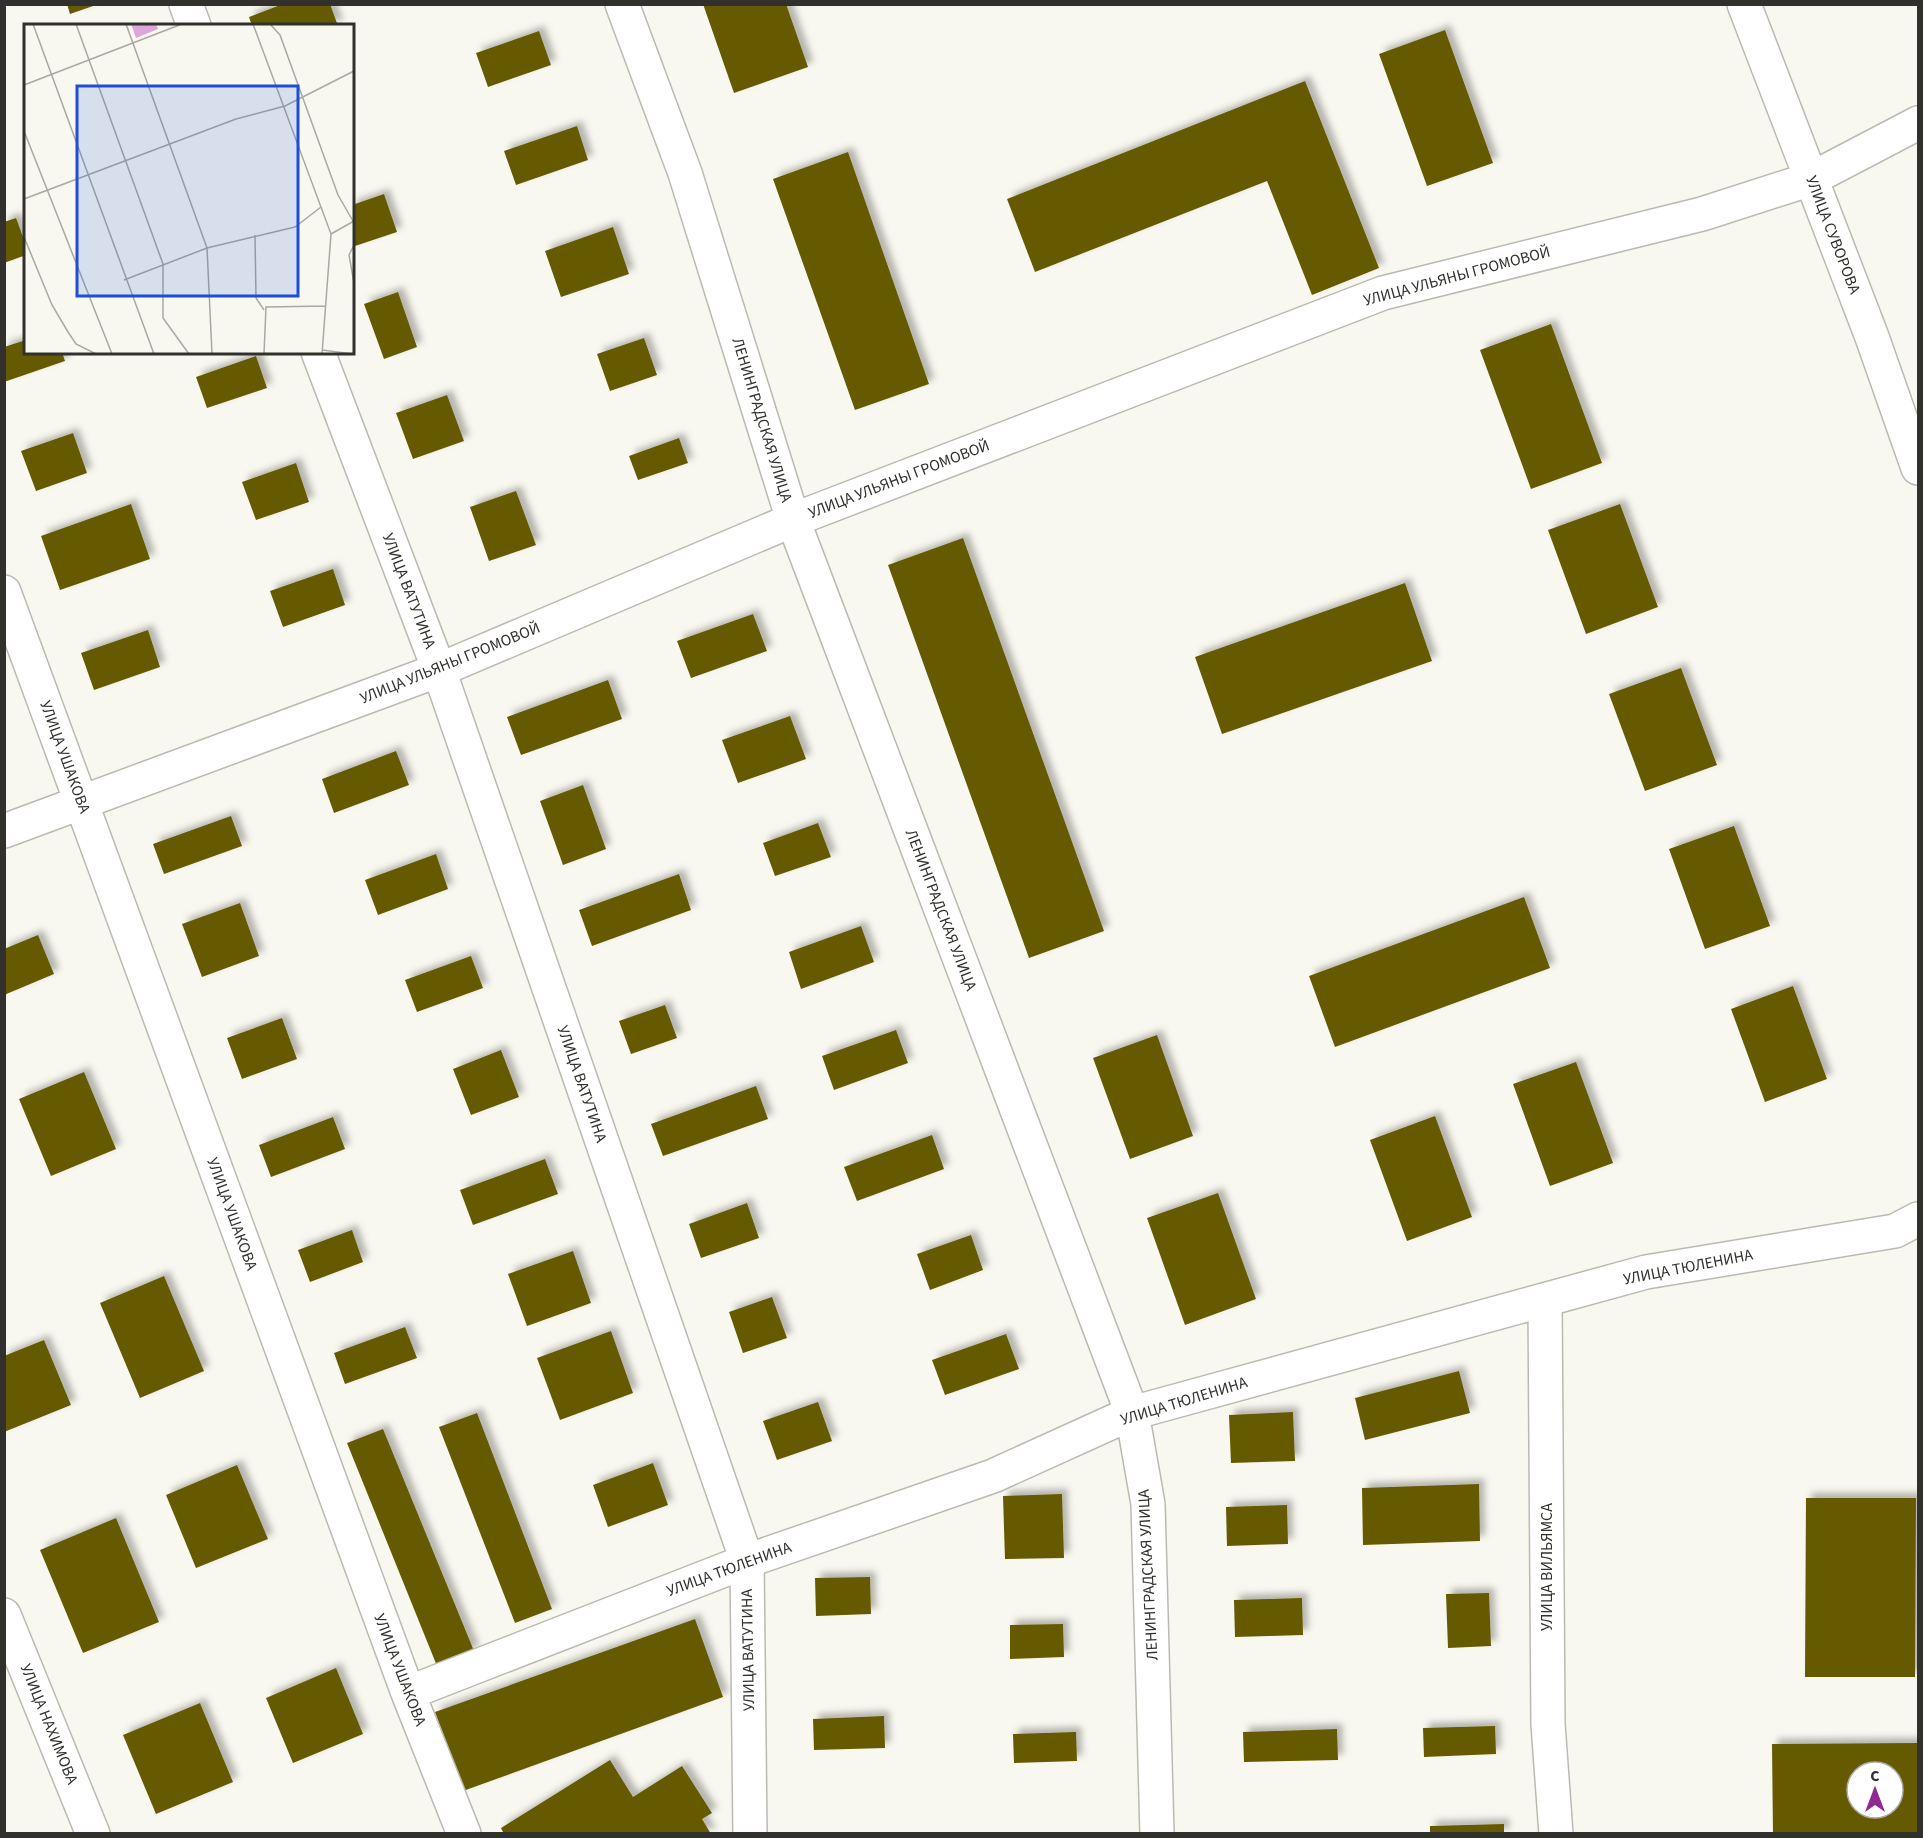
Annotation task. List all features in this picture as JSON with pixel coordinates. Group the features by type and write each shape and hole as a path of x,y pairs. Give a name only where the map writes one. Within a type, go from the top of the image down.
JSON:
{"street":[{"path":"186,4 193,24"},
{"name":"ЛЕНИНГРАДСКАЯ УЛИЦА","path":"621,4 685,173 793,520 1132,1413 1148,1504 1157,1833"},
{"name":"УЛИЦА СУВОРОВА","path":"1744,4 1872,337 1918,468"},
{"name":"УЛИЦА УЛЬЯНЫ ГРОМОВОЙ","path":"4,831 439,670 793,520 1383,293 1702,214 1811,179 1918,123"},
{"name":"УЛИЦА ВАТУТИНА","path":"319,354 439,670 747,1561 750,1833"},
{"name":"УЛИЦА УШАКОВА","path":"4,592 408,1693 464,1833"},
{"name":"УЛИЦА ТЮЛЕНИНА","path":"408,1693 747,1561 993,1476 1132,1413 1646,1272 1895,1231 1918,1219"},
{"name":"УЛИЦА ВИЛЬЯМСА","path":"1545,1300 1548,1724 1556,1833"},
{"name":"УЛИЦА НАХИМОВА","path":"4,1615 93,1833"}],"building":[{"path":"67,4 96,4 96,5 70,14"},
{"path":"283,4 330,4 337,24 251,24 249,17"},
{"path":"703,4 786,4 808,67 734,93"},
{"path":"1445,30 1493,163 1427,186 1379,54"},
{"path":"539,31 551,65 488,87 476,53"},
{"path":"1305,81 1379,268 1312,295 1267,181 1035,272 1007,199"},
{"path":"577,126 588,160 516,185 504,151"},
{"path":"848,152 929,384 855,410 773,179"},
{"path":"384,194 397,232 354,246 354,204"},
{"path":"16,218 24,240 24,256 4,263 4,222"},
{"path":"613,227 629,274 561,297 545,251"},
{"path":"398,292 417,347 384,359 364,304"},
{"path":"1551,324 1602,463 1531,489 1480,350"},
{"path":"644,338 657,375 610,391 597,354"},
{"path":"24,341 24,354 63,354 65,361 4,382 4,347"},
{"path":"256,356 267,388 207,408 196,377"},
{"path":"447,395 464,441 413,459 396,413"},
{"path":"73,433 87,473 36,491 21,451"},
{"path":"679,438 688,463 638,480 629,456"},
{"path":"296,463 309,502 256,520 242,482"},
{"path":"516,491 536,545 489,561 470,507"},
{"path":"131,504 150,559 60,590 41,536"},
{"path":"1620,504 1658,607 1586,634 1548,530"},
{"path":"963,538 1104,931 1029,958 888,565"},
{"path":"333,569 345,605 283,627 270,591"},
{"path":"1405,583 1432,661 1222,734 1195,657"},
{"path":"753,614 767,651 691,678 677,641"},
{"path":"148,630 160,667 94,690 81,653"},
{"path":"1681,668 1717,765 1645,791 1609,694"},
{"path":"608,680 622,719 521,755 507,717"},
{"path":"790,716 806,759 738,783 722,740"},
{"path":"396,751 409,785 334,813 322,779"},
{"path":"583,785 606,849 563,865 540,801"},
{"path":"231,816 242,846 164,874 153,844"},
{"path":"818,823 831,857 775,876 763,843"},
{"path":"1734,826 1770,926 1705,949 1669,849"},
{"path":"436,854 448,889 378,915 365,880"},
{"path":"679,874 691,910 592,946 579,910"},
{"path":"1524,897 1550,968 1335,1047 1309,976"},
{"path":"240,903 259,956 202,977 182,924"},
{"path":"861,926 874,962 801,989 789,952"},
{"path":"38,935 54,974 4,995 4,949"},
{"path":"471,956 483,988 417,1012 405,980"},
{"path":"1793,986 1827,1079 1765,1102 1731,1009"},
{"path":"665,1005 677,1038 631,1054 619,1021"},
{"path":"282,1018 297,1059 242,1079 227,1038"},
{"path":"896,1030 908,1063 834,1090 822,1056"},
{"path":"1157,1035 1193,1136 1130,1159 1093,1058"},
{"path":"501,1050 519,1097 471,1115 453,1069"},
{"path":"1576,1062 1613,1163 1550,1186 1513,1084"},
{"path":"84,1072 116,1149 51,1176 19,1099"},
{"path":"756,1086 768,1119 663,1156 651,1124"},
{"path":"1435,1116 1472,1217 1407,1241 1370,1140"},
{"path":"333,1117 345,1149 271,1177 259,1145"},
{"path":"932,1135 944,1169 857,1201 844,1167"},
{"path":"545,1159 558,1194 473,1225 460,1190"},
{"path":"1218,1193 1256,1299 1185,1325 1147,1218"},
{"path":"747,1203 759,1238 701,1258 689,1224"},
{"path":"352,1230 363,1262 310,1282 298,1250"},
{"path":"971,1235 983,1270 930,1290 917,1254"},
{"path":"573,1251 591,1303 527,1326 508,1274"},
{"path":"164,1276 204,1371 140,1398 100,1303"},
{"path":"772,1297 787,1338 743,1353 729,1312"},
{"path":"405,1327 417,1358 345,1384 334,1353"},
{"path":"611,1331 633,1393 560,1420 537,1358"},
{"path":"1006,1334 1019,1369 945,1395 932,1360"},
{"path":"44,1340 71,1405 4,1432 4,1356"},
{"path":"1459,1371 1470,1413 1365,1440 1355,1398"},
{"path":"818,1402 832,1441 777,1460 763,1421"},
{"path":"1293,1412 1295,1461 1231,1463 1229,1415"},
{"path":"477,1413 552,1609 515,1623 439,1427"},
{"path":"383,1429 474,1651 437,1666 347,1443"},
{"path":"653,1463 668,1505 608,1527 593,1485"},
{"path":"237,1465 268,1539 196,1568 166,1495"},
{"path":"1479,1484 1480,1541 1363,1545 1362,1488"},
{"path":"1062,1494 1064,1558 1005,1559 1003,1496"},
{"path":"1806,1498 1916,1498 1915,1677 1805,1677"},
{"path":"1287,1505 1288,1544 1227,1546 1226,1507"},
{"path":"116,1518 159,1622 83,1653 40,1550"},
{"path":"870,1577 871,1614 816,1616 815,1578"},
{"path":"1489,1593 1491,1646 1448,1648 1446,1594"},
{"path":"1302,1598 1303,1635 1235,1637 1234,1600"},
{"path":"695,1619 723,1697 463,1791 435,1712"},
{"path":"1063,1624 1064,1657 1010,1659 1010,1625"},
{"path":"336,1668 363,1734 293,1763 266,1698"},
{"path":"200,1703 233,1782 156,1814 123,1735"},
{"path":"884,1716 885,1748 814,1750 813,1719"},
{"path":"1495,1726 1496,1754 1424,1757 1423,1728"},
{"path":"1337,1729 1338,1760 1244,1762 1243,1732"},
{"path":"1076,1732 1077,1761 1014,1763 1013,1734"},
{"path":"1918,1743 1918,1834 1773,1834 1772,1744"},
{"path":"610,1760 633,1797 682,1766 712,1813 702,1819 711,1834 504,1834 501,1828"},
{"path":"1504,1824 1504,1834 1430,1834 1430,1826"}]}
